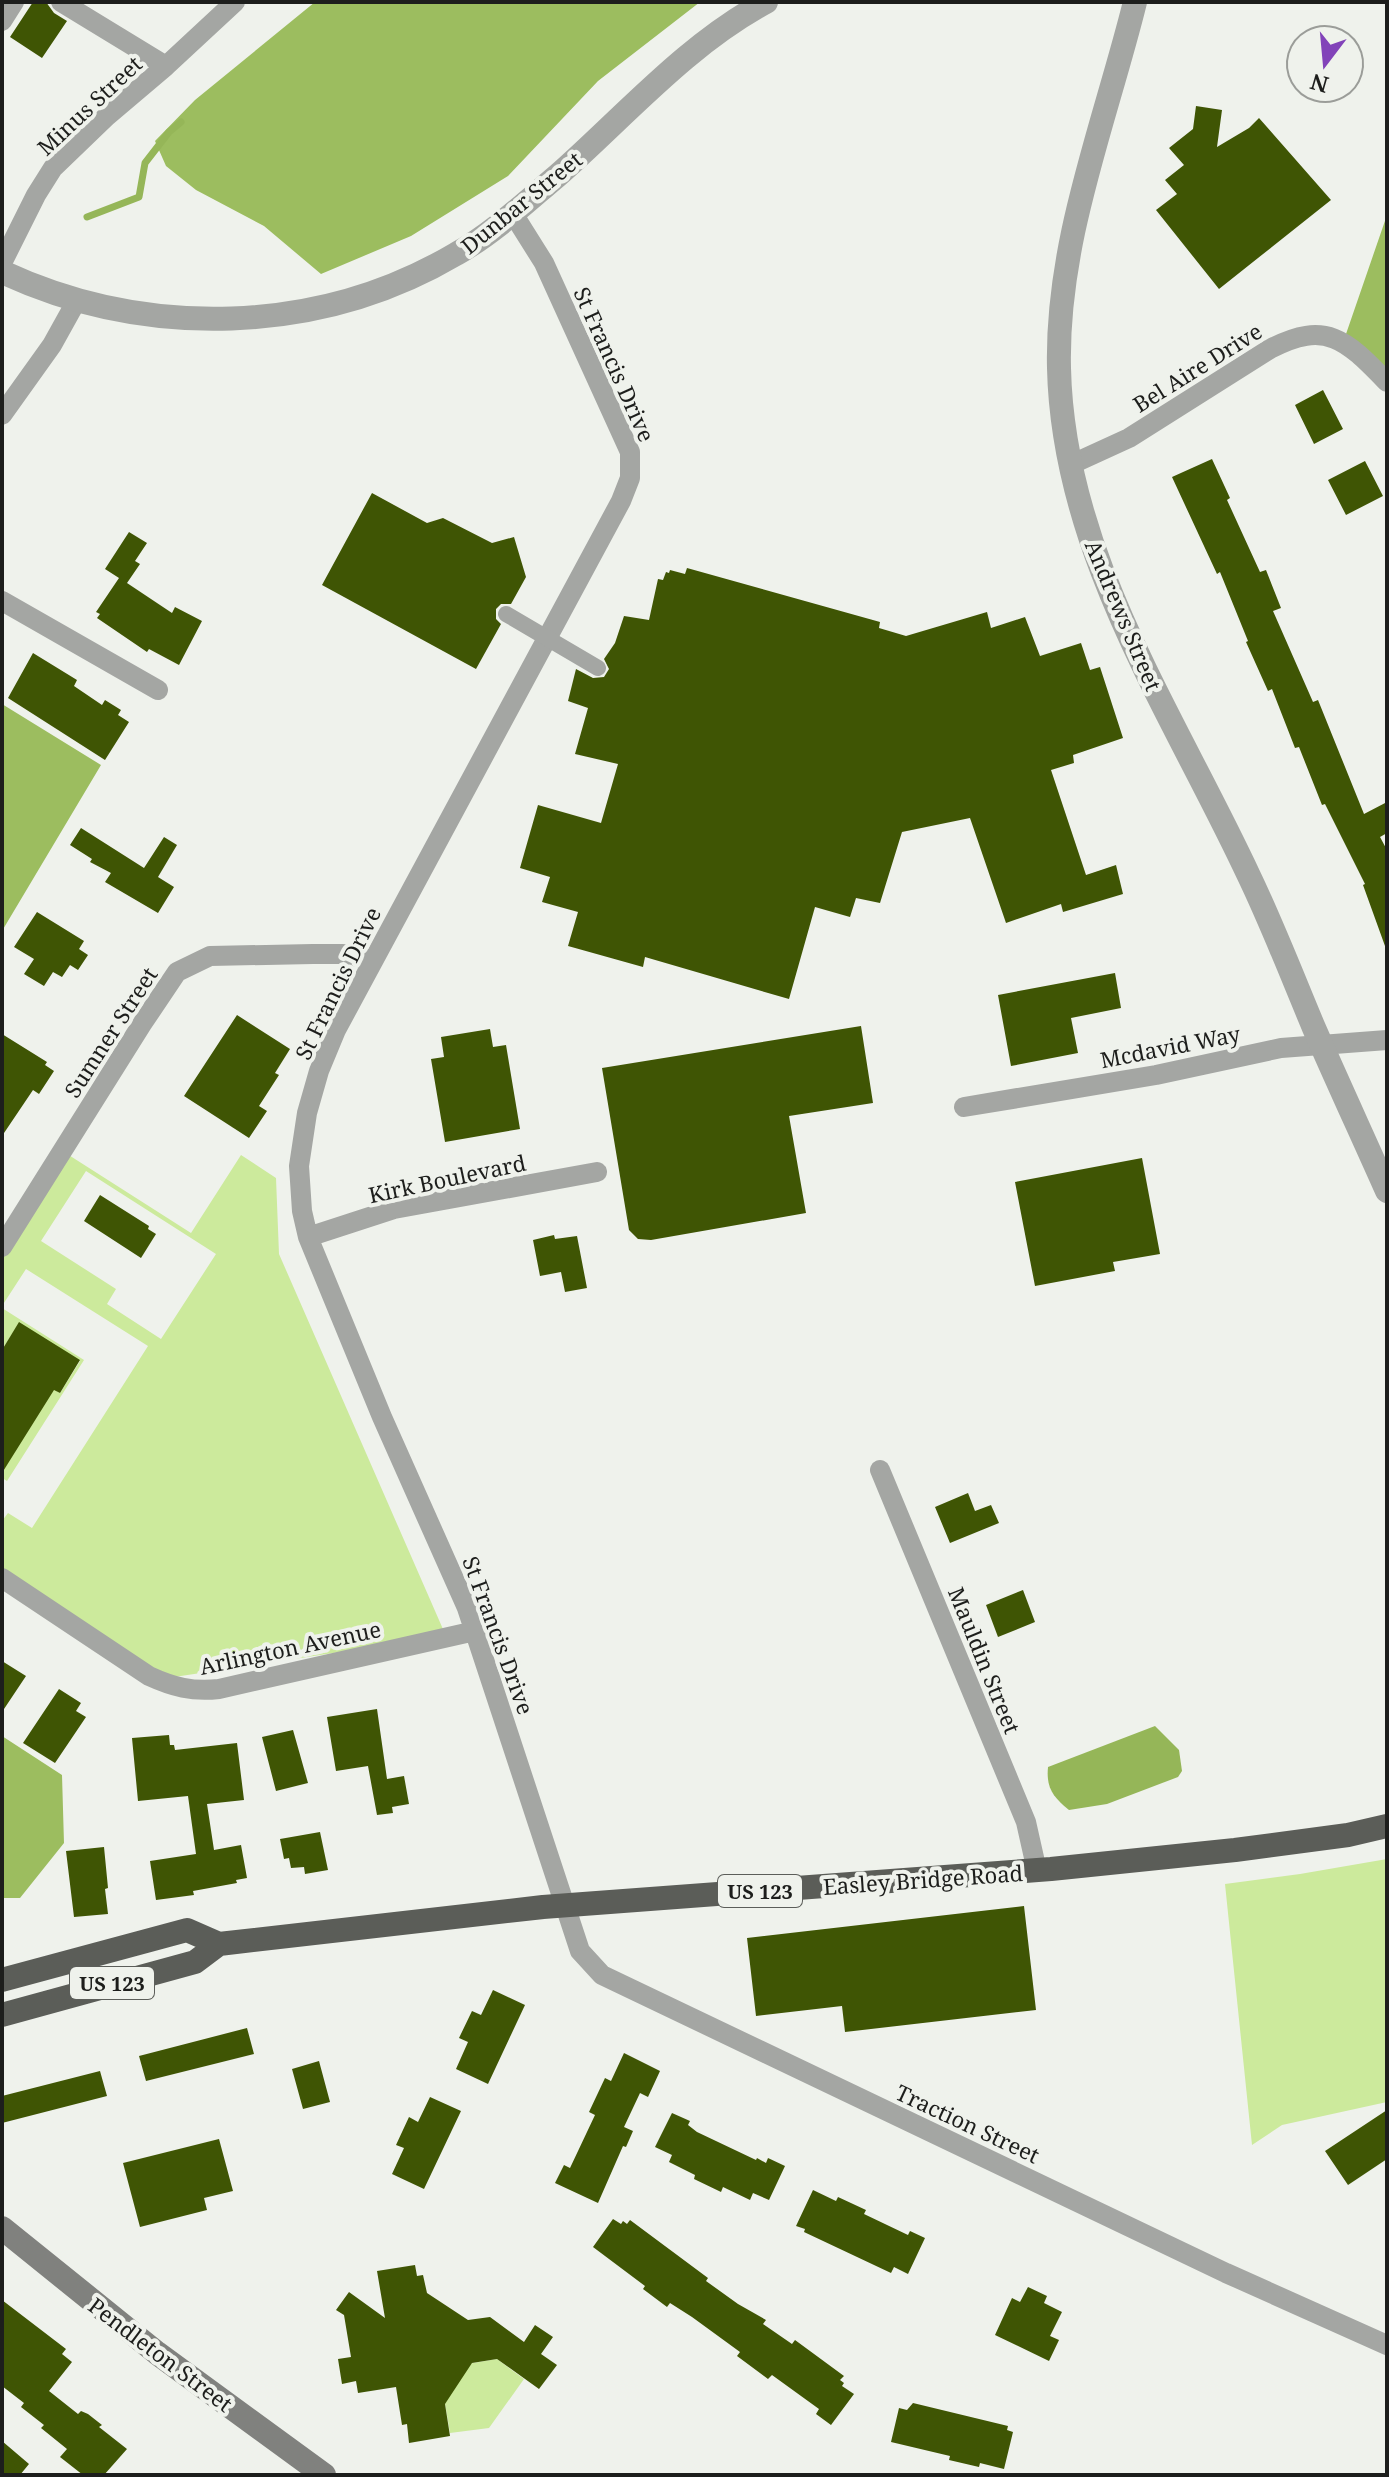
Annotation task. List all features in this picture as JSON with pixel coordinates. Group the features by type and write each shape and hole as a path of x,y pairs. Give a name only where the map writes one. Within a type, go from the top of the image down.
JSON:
{"highway":[{"name":"Easley Bridge Road","path":"2,2015 195,1962 219,1944 492,1912 1037,1871 1249,1848 1348,1835 1387,1826"},
{"name":"Easley Bridge Road","path":"2,1980 187,1930 219,1944"}],"main road":[{"name":"Pendleton Street","path":"2,2228 157,2353 324,2475"}],"street":[{"path":"2,21 14,2"},
{"path":"61,2 166,66"},
{"name":"Minus Street","path":"2,263 53,168 235,2"},
{"name":"Dunbar Street","path":"2,272 37,288 137,314 251,318 345,303 416,276 472,244 556,177 697,49 766,2"},
{"name":"Andrews Street","path":"1135,2 1117,75 1079,199 1066,263 1059,368 1061,413 1070,465 1098,564 1148,675 1249,877 1387,1191"},
{"name":"St Francis Drive","path":"512,212 544,263 602,387 630,452 630,478 621,501 372,960 327,1051 307,1113 299,1183 308,1237 475,1631 566,1906"},
{"path":"2,415 52,345 77,300"},
{"name":"Bel Aire Drive","path":"1070,465 1139,432 1286,340 1311,334 1337,339 1357,352 1387,382"},
{"path":"2,601 158,690"},
{"path":"506,614 598,668"},
{"name":"Sumner Street","path":"2,1247 177,972 210,956 328,954 372,960"},
{"name":"Mcdavid Way","path":"964,1107 1156,1075 1281,1048 1387,1040"},
{"name":"Kirk Boulevard","path":"308,1237 394,1209 597,1172"},
{"name":"Mauldin Street","path":"880,1470 1026,1822 1037,1871"},
{"name":"Arlington Avenue","path":"2,1578 149,1676 174,1688 197,1691 219,1689 475,1631"},
{"name":"Traction Street","path":"566,1906 580,1951 602,1975 1226,2273 1387,2345"}],"shaded area":[{"path":"315,2 700,2 598,81 508,176 411,236 321,274 264,226 196,190 166,166 155,141 195,100"},
{"path":"1387,215 1387,390 1346,334"},
{"path":"2,704 101,765 2,931"},
{"path":"64,1152 191,1233 241,1155 276,1178 279,1254 446,1636 154,1680 2,1575 2,1521 8,1513 32,1528 148,1346 26,1269 2,1306 2,1245","holes":["86,1171 216,1254 161,1339 107,1304 116,1289 41,1241"]},
{"path":"2,1308 84,1360 7,1481 2,1478 2,1456 46,1385 60,1393 80,1361 19,1323 2,1350"},
{"path":"1155,1726 1179,1750 1182,1771 1178,1777 1107,1804 1069,1810 1055,1796 1048,1781 1048,1767"},
{"path":"2,1736 62,1775 64,1843 20,1898 2,1898"},
{"path":"1387,1859 1387,2102 1282,2125 1252,2145 1225,1884"},
{"path":"497,2359 524,2379 489,2428 450,2433 441,2380 449,2367"}],"building":[{"path":"33,2 46,2 54,13 67,21 42,58 10,37"},
{"path":"1196,106 1222,110 1217,147 1249,128 1259,118 1331,200 1219,289 1156,210 1177,194 1165,180 1184,165 1169,148 1193,129"},
{"path":"1323,390 1343,429 1314,444 1295,405"},
{"path":"1212,459 1260,572 1266,570 1281,608 1273,611 1313,702 1318,700 1364,814 1387,802 1387,833 1380,837 1387,850 1387,946 1365,884 1325,804 1322,805 1272,689 1268,691 1246,642 1220,572 1217,574 1172,477"},
{"path":"1365,461 1383,496 1346,515 1328,480"},
{"path":"372,493 427,523 443,518 492,543 514,537 526,577 511,604 501,604 496,609 496,619 501,624 476,669 322,585"},
{"path":"129,532 147,543 135,561 140,564 127,583 172,613 175,607 202,621 179,665 149,649 147,652 97,618 100,614 96,612 119,578 105,569"},
{"path":"687,568 880,622 879,628 906,636 987,612 991,628 1025,617 1040,656 1081,643 1090,670 1100,667 1123,738 1073,755 1074,763 1051,770 1086,875 1116,865 1123,894 1063,912 1061,904 1006,923 970,818 902,832 880,903 856,898 850,917 815,907 789,999 645,957 643,967 568,946 578,912 542,902 550,877 520,868 538,805 601,823 618,764 575,754 588,708 568,701 576,669 593,678 604,677 609,669 604,659 615,643 624,616 649,620 658,579 663,580 670,570 685,574"},
{"path":"33,653 77,680 74,686 102,705 105,700 121,710 118,715 129,722 105,760 8,698"},
{"path":"81,828 144,868 164,837 177,845 158,877 174,887 158,913 105,882 111,873 90,862 92,859 70,845"},
{"path":"37,912 84,941 79,949 88,955 78,970 70,965 62,977 53,972 44,986 24,974 34,959 14,947"},
{"path":"1115,973 1121,1008 1071,1018 1078,1053 1011,1066 998,995"},
{"path":"237,1015 290,1049 275,1073 279,1075 259,1106 267,1111 249,1138 184,1096"},
{"path":"861,1026 873,1103 789,1116 806,1213 651,1240 638,1239 629,1230 602,1068"},
{"path":"490,1029 493,1047 506,1045 520,1129 445,1142 431,1059 444,1057 441,1037"},
{"path":"2,1034 47,1062 45,1065 54,1071 39,1094 33,1090 2,1136"},
{"path":"1142,1158 1160,1254 1113,1262 1115,1271 1035,1286 1015,1182"},
{"path":"100,1195 149,1226 148,1229 156,1234 141,1258 84,1221"},
{"path":"554,1235 555,1239 577,1236 587,1288 565,1292 561,1272 540,1276 533,1240"},
{"path":"19,1322 80,1360 60,1393 54,1390 2,1473 2,1350"},
{"path":"968,1493 975,1511 991,1505 999,1523 950,1543 935,1507"},
{"path":"1023,1590 1035,1622 998,1637 986,1605"},
{"path":"2,1661 26,1676 2,1712"},
{"path":"59,1689 81,1703 76,1711 86,1717 55,1763 23,1743"},
{"path":"377,1709 387,1779 404,1776 409,1804 392,1807 393,1813 377,1815 368,1766 336,1771 327,1717"},
{"path":"293,1730 308,1783 276,1791 262,1737"},
{"path":"169,1735 170,1745 174,1745 175,1750 237,1743 244,1800 207,1804 214,1850 241,1845 247,1878 236,1880 237,1883 193,1891 194,1895 156,1900 150,1861 196,1854 188,1796 138,1801 132,1738"},
{"path":"320,1832 328,1870 305,1874 304,1867 291,1868 289,1858 284,1859 280,1839"},
{"path":"104,1847 108,1914 74,1917 66,1851"},
{"path":"1024,1906 1036,2010 845,2032 842,2006 756,2016 747,1938"},
{"path":"493,1990 525,2005 488,2084 456,2069 468,2042 459,2038 472,2011 481,2015"},
{"path":"247,2028 254,2054 146,2081 139,2056"},
{"path":"624,2053 660,2071 648,2097 640,2093 624,2127 633,2131 626,2147 623,2146 598,2203 555,2183 564,2165 570,2168 595,2115 589,2112 605,2078 611,2081"},
{"path":"319,2061 330,2102 303,2109 292,2069"},
{"path":"100,2071 107,2096 2,2123 2,2096"},
{"path":"430,2097 461,2111 424,2189 392,2174 404,2148 396,2145 409,2117 418,2122"},
{"path":"1387,2110 1387,2159 1348,2185 1325,2151"},
{"path":"672,2113 690,2121 688,2125 697,2132 756,2160 766,2163 768,2158 785,2166 769,2200 753,2193 750,2200 723,2187 721,2192 669,2162 672,2155 655,2147"},
{"path":"219,2139 233,2191 204,2198 207,2210 140,2227 123,2163"},
{"path":"813,2190 866,2210 864,2214 908,2235 910,2231 925,2238 908,2274 894,2267 891,2273 796,2226"},
{"path":"613,2219 621,2224 623,2221 627,2224 630,2220 708,2278 706,2281 766,2320 763,2324 792,2344 795,2340 844,2376 840,2380 844,2383 842,2386 854,2394 831,2425 816,2414 819,2409 772,2375 768,2379 737,2356 740,2352 692,2317 670,2303 667,2307 643,2289 645,2286 593,2247"},
{"path":"415,2265 417,2276 423,2275 427,2293 468,2320 490,2317 524,2342 535,2325 553,2337 541,2354 557,2365 539,2389 497,2359 472,2363 445,2404 450,2436 409,2443 407,2424 402,2425 396,2387 358,2393 356,2381 342,2384 338,2359 351,2357 344,2315 336,2310 349,2292 385,2318 377,2271"},
{"path":"1028,2287 1047,2296 1044,2303 1062,2312 1050,2336 1059,2340 1049,2361 995,2335 1012,2298 1020,2302"},
{"path":"2,2300 66,2349 62,2354 72,2362 49,2391 78,2414 81,2411 88,2414 127,2449 104,2475 83,2475 60,2457 67,2449 21,2407 24,2403 2,2386"},
{"path":"913,2403 1008,2426 1007,2430 1013,2432 1004,2469 949,2460 950,2456 891,2442 899,2408 907,2410"},
{"path":"2,2441 29,2464 20,2475 2,2475"}],"waterway":[{"path":"87,217 139,197 145,163 169,132 181,122"}]}
